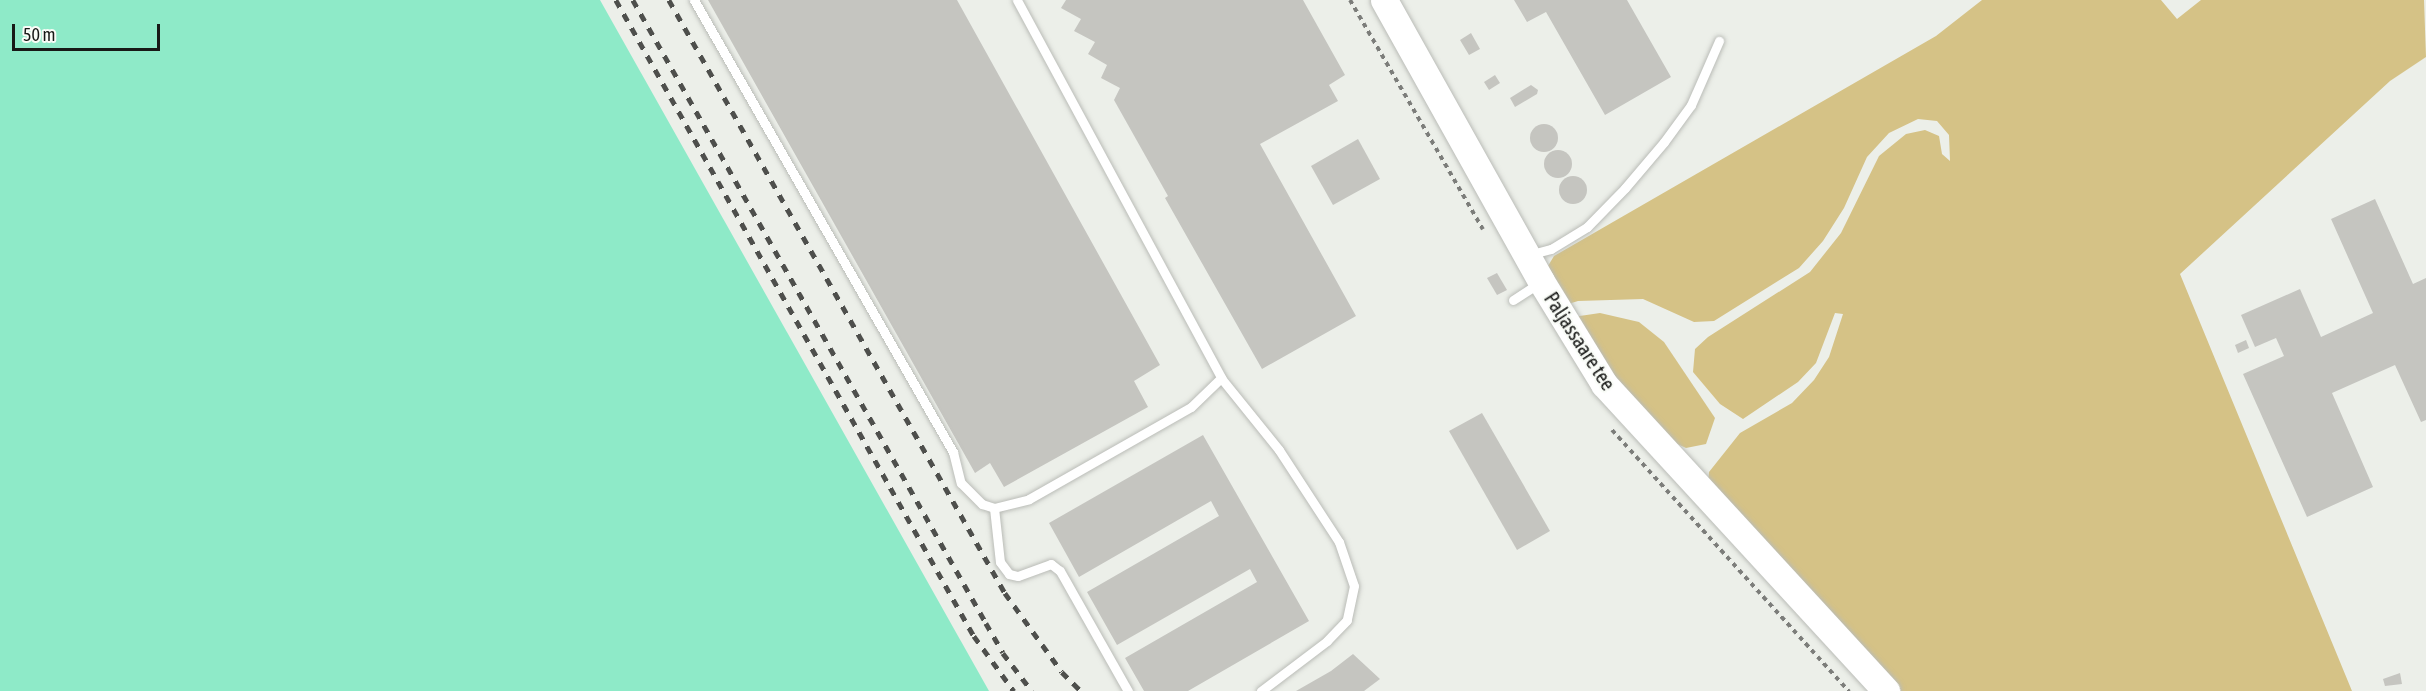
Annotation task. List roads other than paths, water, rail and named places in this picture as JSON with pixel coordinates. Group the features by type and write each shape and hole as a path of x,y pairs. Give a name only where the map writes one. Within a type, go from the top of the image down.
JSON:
{"street":[{"name":"Paljassaare tee","path":"1384,0 1541,282 1604,384 1886,691"}],"lane":[{"path":"694,0 953,452 962,483 982,504 994,508 1029,499 1191,407 1221,378"},
{"path":"1017,0 1221,378 1280,450 1339,542 1354,586 1347,620 1327,641 1261,691"},
{"path":"1526,255 1551,249 1587,227 1624,188 1665,142 1691,105 1719,40"},
{"path":"1513,300 1541,282"},
{"path":"994,508 1000,562 1009,574 1018,576 1051,564 1060,571 1128,691"}],"railway":[{"path":"616,0 974,636 1014,691"},
{"path":"633,0 1003,653 1032,691"},
{"path":"669,0 1005,593 1062,672 1081,691"}]}
